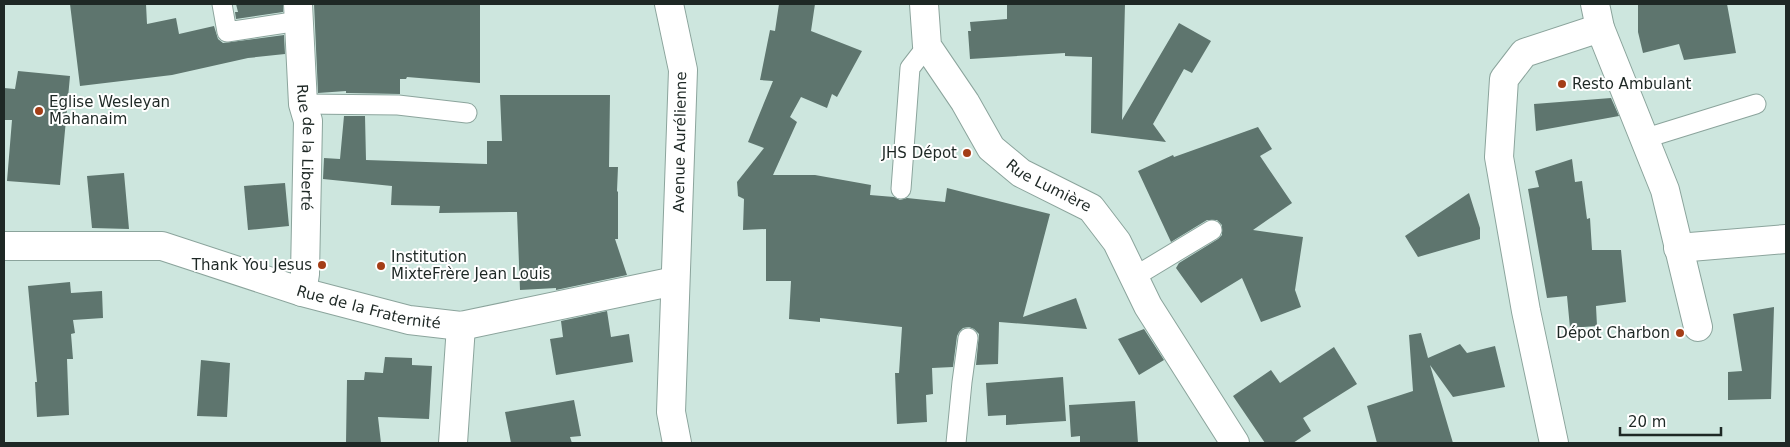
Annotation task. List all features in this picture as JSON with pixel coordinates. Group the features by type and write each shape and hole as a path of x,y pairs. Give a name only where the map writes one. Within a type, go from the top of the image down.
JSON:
{"street":[{"name":"Avenue Aurélienne","path":"669,4 683,70 671,412 677,443"},
{"name":"Rue Lumière","path":"924,4 928,46 966,102 991,148 1021,173 1091,208 1117,242 1148,306 1234,443"},
{"name":"Rue de la Liberté","path":"299,12 303,104 308,121 305,274 302,292"},
{"path":"1554,443 1526,310 1498,157 1504,78 1524,53 1597,16 1643,139 1665,190 1698,327"},
{"path":"1678,248 1786,239"},
{"name":"Rue de la Fraternité","path":"4,246 162,246 302,292 409,320 461,326 675,281"},
{"path":"453,443 461,326"}],"lane":[{"path":"222,4 227,32 299,12"},
{"path":"901,189 910,68 928,46"},
{"path":"303,104 398,105 468,113"},
{"path":"1643,139 1756,104"},
{"path":"1134,278 1212,230"},
{"path":"956,443 968,338"}],"building":[{"path":"70,4 146,4 147,24 176,18 179,34 214,26 218,39 223,43 284,35 285,54 248,58 172,75 80,86"},
{"path":"236,4 283,4 283,12 236,19 235,12 238,12"},
{"path":"314,4 480,4 480,83 407,77 406,79 400,79 400,94 346,93 346,91 318,93"},
{"path":"779,4 815,4 811,31 862,51 837,97 832,94 827,108 801,97 790,117 797,122 773,175 815,175 871,185 870,195 894,197 900,200 907,198 945,202 947,188 1050,214 1023,317 1076,298 1087,329 999,322 998,364 976,365 979,334 969,327 963,328 957,336 953,367 932,368 933,394 926,395 927,422 897,424 895,373 899,373 902,327 820,318 820,322 789,319 791,281 766,281 766,229 743,230 744,199 738,196 737,182 764,148 748,142 773,81 760,80 770,30 775,31"},
{"path":"1007,4 1125,4 1122,120 1179,23 1211,41 1192,73 1184,69 1153,124 1166,142 1091,133 1092,57 1065,56 1065,53 970,59 968,31 971,31 970,22 1007,19"},
{"path":"1638,4 1727,4 1736,53 1684,60 1679,44 1643,53 1638,32"},
{"path":"18,71 70,76 60,185 7,181 12,120 4,120 4,88 15,89"},
{"path":"500,95 610,95 609,167 618,167 618,239 615,239 627,275 556,290 556,288 520,290 517,212 439,213 440,206 391,205 392,186 323,179 324,158 340,159 344,116 365,116 366,160 487,164 487,141 502,141"},
{"path":"1611,98 1619,116 1536,131 1534,104"},
{"path":"1258,127 1272,149 1260,156 1292,203 1253,230 1303,237 1295,290 1301,307 1261,322 1242,278 1201,303 1176,268 1179,263 1218,239 1222,235 1222,225 1217,220 1207,220 1171,242 1138,171 1173,155 1174,157"},
{"path":"1572,159 1575,182 1582,181 1587,219 1590,218 1592,250 1621,250 1626,302 1596,306 1597,326 1570,328 1567,296 1547,298 1528,189 1539,187 1535,171"},
{"path":"124,173 129,229 92,228 87,176"},
{"path":"285,183 289,226 248,230 244,186"},
{"path":"1469,193 1480,228 1480,239 1418,257 1405,236"},
{"path":"70,282 71,293 102,291 103,318 73,320 75,333 71,334 73,359 67,359 69,415 37,417 35,382 37,382 28,286"},
{"path":"1774,307 1771,399 1728,400 1728,372 1742,371 1733,314"},
{"path":"607,311 611,337 629,334 633,362 556,375 550,339 563,337 561,321"},
{"path":"1144,329 1164,360 1139,375 1118,339"},
{"path":"1421,333 1428,358 1460,344 1467,353 1495,346 1505,387 1453,397 1430,365 1453,443 1377,443 1367,406 1413,391 1409,335"},
{"path":"1334,347 1357,384 1303,418 1311,431 1293,443 1265,443 1233,396 1271,370 1280,383"},
{"path":"385,357 412,358 412,365 432,366 429,419 378,417 381,443 346,443 347,380 364,380 365,372 383,373"},
{"path":"201,360 230,363 227,417 197,416"},
{"path":"1063,377 1066,421 1006,425 1006,415 988,416 986,383"},
{"path":"574,400 581,436 570,437 572,443 511,443 505,412"},
{"path":"1135,401 1138,443 1080,443 1080,436 1071,437 1069,405"}],"place":[{"name":"Resto Ambulant","path":"1562,84"},
{"name":"Eglise Wesleyan Mahanaim","path":"39,111"},
{"name":"JHS Dépot","path":"967,153"},
{"name":"Thank You Jesus","path":"322,265"},
{"name":"Institution MixteFrère Jean Louis","path":"381,266"},
{"name":"Dépot Charbon","path":"1680,333"}]}
